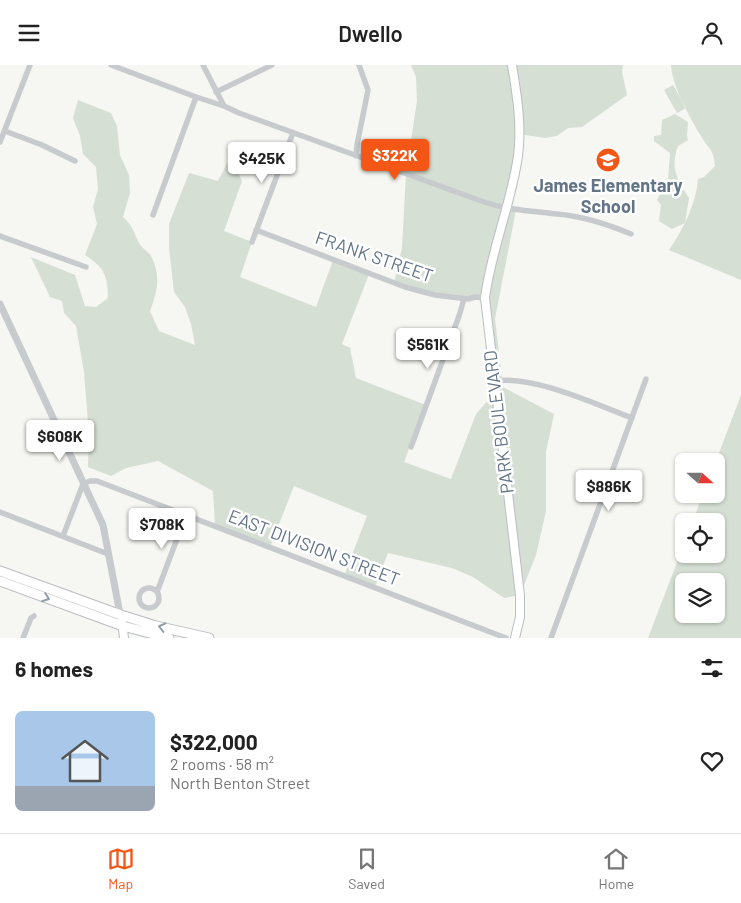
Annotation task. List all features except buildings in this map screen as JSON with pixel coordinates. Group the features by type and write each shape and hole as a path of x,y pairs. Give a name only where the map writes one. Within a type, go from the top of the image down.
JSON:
{"highway":[{"path":"0,571 122,621 156,625 209,638"},
{"path":"0,581 169,638"}],"main road":[{"name":"PARK BOULEVARD","path":"512,65 519,123 518,155 488,276 485,298 520,595 520,617 515,638"},
{"path":"122,621 124,638"}],"street":[{"path":"0,142 30,65"},
{"path":"111,65 122,67 293,133 505,209 582,218 610,225 631,234"},
{"path":"203,65 224,106"},
{"path":"216,92 272,65"},
{"path":"356,156 368,90 359,65"},
{"path":"153,215 196,97"},
{"path":"5,131 42,145 75,161"},
{"path":"252,242 293,133"},
{"name":"FRANK STREET","path":"256,230 405,287 435,295 464,299 485,298"},
{"path":"0,236 86,267"},
{"path":"411,447 464,299"},
{"path":"0,303 102,525 122,621"},
{"path":"551,638 646,379"},
{"path":"495,381 517,380 532,383 632,418"},
{"name":"EAST DIVISION STREET","path":"83,484 97,481 506,638"},
{"path":"62,536 83,484"},
{"path":"0,512 108,554"},
{"path":"157,592 186,515"},
{"path":"24,638 31,618 34,616"}],"shaded area":[{"path":"411,65 623,65 622,72 627,95 582,127 568,128 557,136 545,138 519,134 505,208 516,210 495,319 503,387 554,414 546,452 546,511 536,555 520,595 504,598 473,577 452,568 388,553 375,587 344,576 367,516 294,486 270,547 215,526 213,491 158,461 126,468 111,476 88,467 89,436 84,372 76,326 64,313 62,301 50,297 31,257 75,275 85,306 96,307 108,298 104,273 97,264 85,255 97,224 93,207 98,189 96,167 83,154 80,136 73,118 78,100 111,113 117,126 120,155 129,175 130,193 123,217 131,226 140,245 151,256 155,265 156,291 150,311 159,331 195,345 185,307 174,292 169,248 169,224 189,173 218,181 231,156 242,181 224,231 252,242 240,277 316,307 333,260 369,274 342,344 350,348 356,378 426,405 404,462 451,479 476,414 496,391 485,298 435,295 394,283 402,248 406,174 417,101 416,77"},
{"path":"671,65 741,65 741,280 669,250 688,216 695,198 698,179 704,177 715,166 712,152 682,102"},
{"path":"673,85 686,108 677,113 664,90"},
{"path":"675,114 688,122 688,140 678,146 675,167 678,179 689,198 685,223 672,229 659,221 661,205 657,200 668,181 670,153 654,141 654,136 661,135 662,120"},
{"path":"741,395 741,638 648,638 677,563 725,563 725,513 696,513 700,503 725,503 725,453 719,453"}],"place":[{"name":"James Elementary School","path":"608,160"}]}
